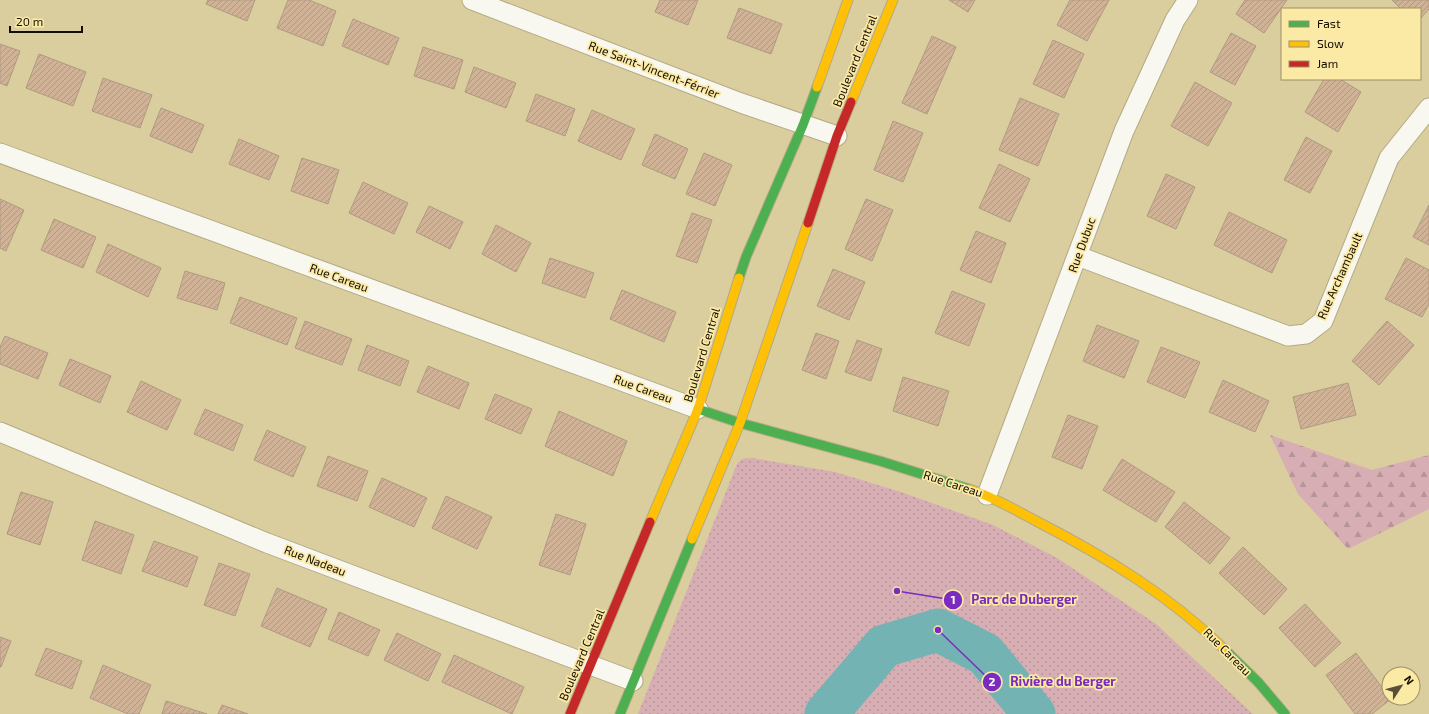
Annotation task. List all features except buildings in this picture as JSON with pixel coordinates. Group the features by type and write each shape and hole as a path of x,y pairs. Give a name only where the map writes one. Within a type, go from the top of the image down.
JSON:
{"street":[{"name":"Rue Saint-Vincent-Férrier","path":"472,0 741,103 837,136"},
{"name":"Boulevard Central","path":"570,714 698,410 746,257 803,125 848,0"},
{"name":"Boulevard Central","path":"620,714 740,424 837,136 893,0"},
{"name":"Rue Dubuc","path":"987,495 1124,131 1175,20 1188,0"},
{"name":"Rue Archambault","path":"1078,256 1288,336 1306,334 1323,320 1389,158 1429,108"},
{"name":"Rue Careau","path":"0,154 698,410 740,424 880,461 987,495 1079,543 1149,586 1202,627 1258,682 1286,714"},
{"name":"Rue Nadeau","path":"0,432 267,543 633,681"}],"green space":[{"path":"1270,435 1372,470 1429,455 1429,509 1348,549 1298,494"},
{"path":"752,458 835,472 901,492 993,525 1057,558 1156,624 1253,714 638,714 737,464 742,459"}],"waterway":[{"path":"826,714 884,646 938,630 985,654 1034,714"}],"traffic: fast":[{"path":"739,278 746,257 803,125 817,87"},
{"path":"698,409 740,423 880,461 969,489"},
{"path":"620,714 692,539"},
{"path":"1223,648 1258,682 1285,714"}],"traffic: slow":[{"path":"817,87 848,0"},
{"path":"851,102 893,0"},
{"path":"692,539 740,423 808,223"},
{"path":"650,522 698,409 739,278"},
{"path":"969,489 1005,504 1113,564 1181,611 1223,648"}],"traffic: jam":[{"path":"808,223 837,136 851,102"},
{"path":"570,714 650,522"}],"place":[{"name":"Parc de Duberger","path":"897,591"},
{"name":"Rivière du Berger","path":"938,630"}]}
